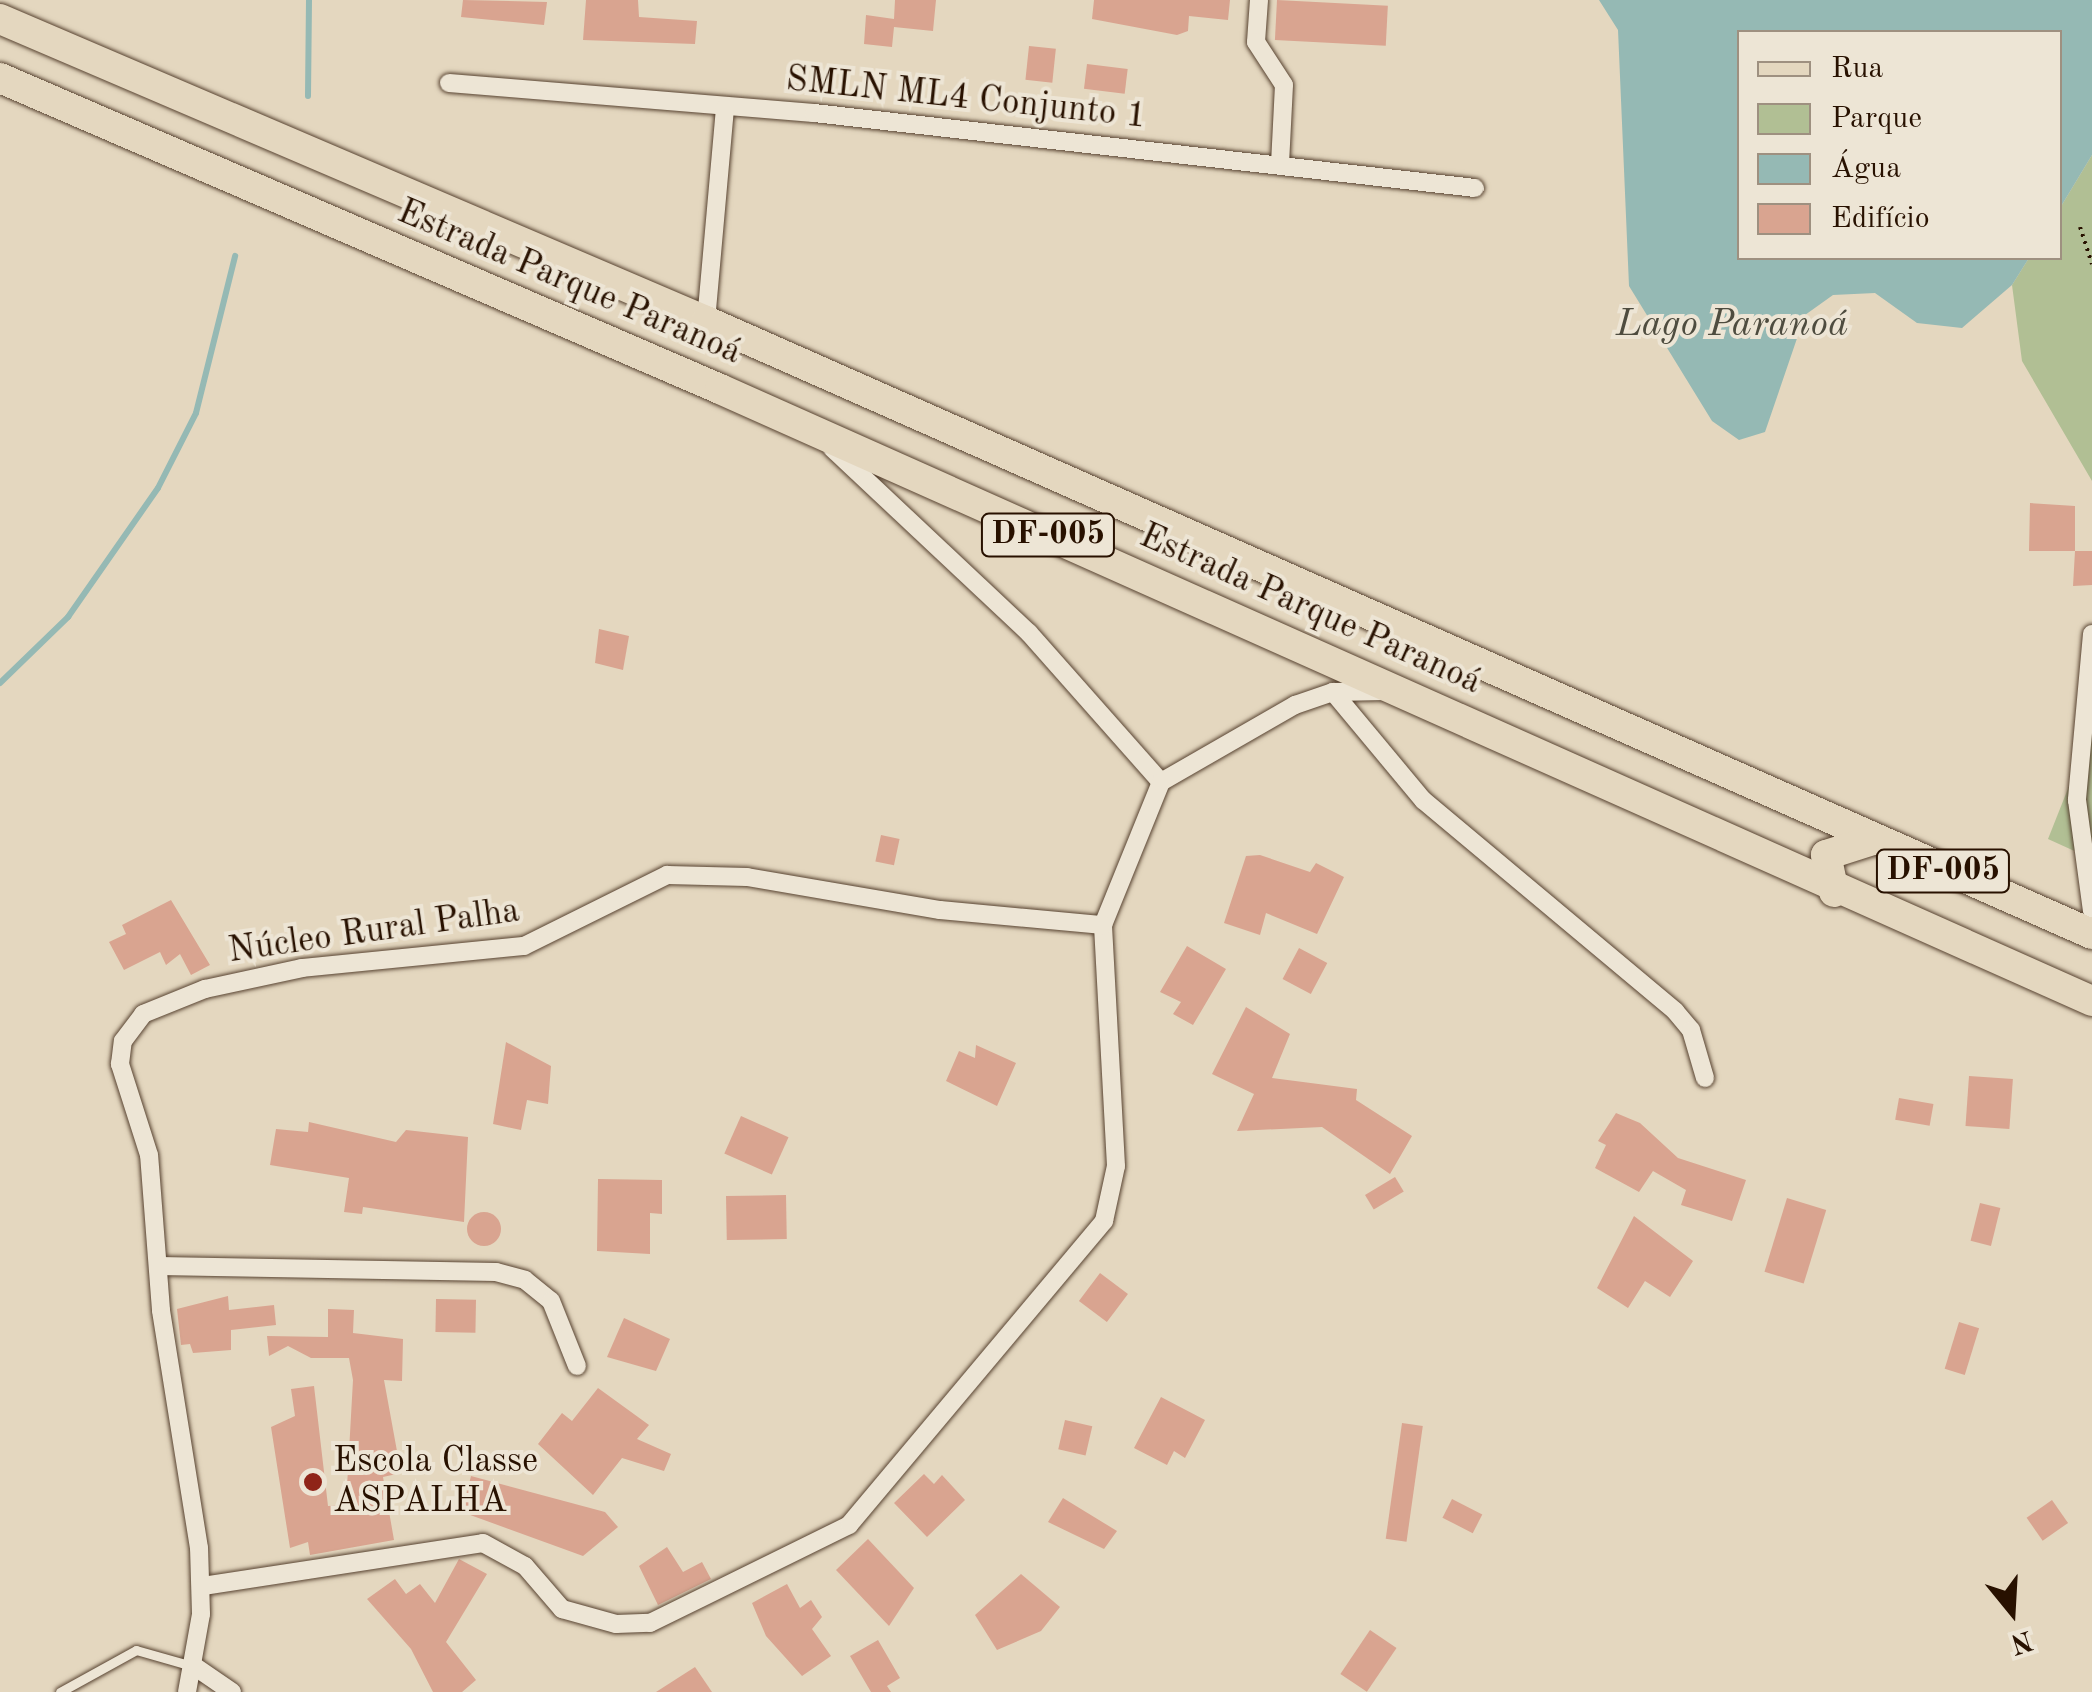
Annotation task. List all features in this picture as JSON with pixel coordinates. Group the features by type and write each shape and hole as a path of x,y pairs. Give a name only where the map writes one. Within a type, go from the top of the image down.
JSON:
{"main road":[{"name":"Estrada Parque Paranoá","path":"0,19 706,321 1870,841 2092,934"},
{"name":"Estrada Parque Paranoá","path":"0,78 1402,691 1834,892 2092,1001"},
{"path":"1834,892 1826,855 1870,841"}],"street":[{"path":"1259,0 1256,42 1284,85 1280,166"},
{"name":"SMLN ML4 Conjunto 1","path":"448,83 725,108 1475,188"},
{"path":"706,321 725,108"},
{"path":"816,433 1030,633 1161,782"},
{"path":"2092,634 2077,800 2092,911"},
{"path":"203,1586 483,1543 525,1566 562,1608 616,1624 650,1623 850,1525 1104,1221 1116,1166 1102,925 1161,782 1333,692 1402,691"},
{"path":"1333,692 1423,800 1675,1011 1696,1041 1705,1078"},
{"name":"Núcleo Rural Palha","path":"186,1692 194,1666 203,1586 159,1266 149,1155 120,1064 123,1040 143,1014 182,996 302,968 524,946 617,894 702,872 940,910 1102,925"},
{"path":"159,1266 496,1272 525,1280 551,1301 578,1366"},
{"path":"194,1666 232,1692"}],"lane":[{"path":"60,1692 136,1650 194,1666"}],"path":[{"path":"2080,226 2092,264"}],"green space":[{"path":"2092,155 2092,481 2022,361 2012,285 2028,260 2062,260 2062,205"},
{"path":"2092,728 2092,859 2048,839"}],"water":[{"name":"Lago Paranoá","path":"1599,0 2092,0 2092,155 2062,205 2062,30 1737,30 1737,260 2028,260 2012,285 1962,328 1917,323 1875,293 1833,295 1805,315 1765,432 1739,440 1712,421 1629,286 1618,30"}],"building":[{"path":"463,0 547,2 544,25 461,17"},
{"path":"586,0 638,0 639,17 697,21 695,44 583,40"},
{"path":"895,0 936,0 933,31 894,27 892,47 864,44 866,15 894,19"},
{"path":"1094,0 1230,0 1228,20 1189,16 1188,31 1177,35 1092,19"},
{"path":"1277,0 1388,6 1386,46 1275,40"},
{"path":"1029,46 1056,49 1052,83 1025,80"},
{"path":"1087,64 1128,69 1125,94 1084,89"},
{"path":"2030,503 2075,506 2075,551 2029,551"},
{"path":"2075,551 2092,551 2092,585 2073,586"},
{"path":"599,629 629,636 623,670 595,663"},
{"path":"881,835 900,839 894,865 875,861"},
{"path":"1260,855 1310,872 1316,863 1344,877 1317,934 1266,913 1260,935 1224,923 1246,856"},
{"path":"171,900 210,965 191,975 180,954 166,965 160,952 124,970 109,942 126,934 122,925"},
{"path":"1187,946 1226,969 1193,1025 1173,1014 1181,1002 1160,992"},
{"path":"1299,948 1327,963 1311,994 1283,979"},
{"path":"1246,1007 1290,1034 1272,1078 1357,1089 1356,1100 1412,1136 1390,1174 1322,1127 1237,1131 1254,1094 1212,1074"},
{"path":"506,1042 551,1066 548,1104 527,1100 521,1130 493,1124"},
{"path":"976,1045 1016,1063 997,1106 946,1081 959,1051 975,1058"},
{"path":"1969,1076 2013,1079 2009,1129 1966,1126"},
{"path":"1899,1098 1933,1104 1930,1126 1895,1120"},
{"path":"1616,1113 1640,1123 1678,1158 1746,1180 1732,1221 1681,1205 1686,1190 1653,1171 1639,1192 1595,1168 1606,1145 1598,1141"},
{"path":"741,1116 789,1137 772,1175 724,1153"},
{"path":"309,1122 396,1142 406,1130 468,1137 464,1222 363,1207 362,1214 344,1212 349,1178 270,1165 276,1129 308,1132"},
{"path":"1395,1177 1404,1192 1374,1210 1365,1195"},
{"path":"598,1179 662,1180 662,1214 650,1213 650,1254 597,1251"},
{"path":"786,1195 787,1239 727,1240 726,1196"},
{"path":"1787,1198 1826,1210 1804,1284 1764,1272"},
{"path":"1980,1203 2000,1208 1991,1246 1971,1241"},
{"path":"484,1212 496,1217 501,1229 496,1241 484,1246 472,1241 467,1229 472,1217"},
{"path":"1634,1216 1693,1261 1670,1297 1645,1281 1628,1308 1597,1288"},
{"path":"1100,1273 1128,1294 1107,1322 1079,1301"},
{"path":"228,1296 229,1310 274,1305 276,1325 231,1330 231,1350 193,1353 190,1344 181,1345 177,1309"},
{"path":"436,1299 476,1300 475,1333 435,1332"},
{"path":"328,1309 354,1310 353,1333 403,1339 402,1381 384,1380 401,1473 383,1477 394,1540 310,1555 308,1542 290,1548 271,1427 295,1416 291,1389 314,1386 328,1506 346,1505 353,1380 349,1358 311,1358 288,1346 269,1356 267,1336 328,1337"},
{"path":"624,1318 670,1339 656,1371 607,1357"},
{"path":"1959,1322 1979,1328 1965,1375 1945,1369"},
{"path":"598,1388 649,1425 637,1439 671,1454 664,1471 622,1458 593,1495 538,1444 562,1413 572,1421"},
{"path":"1161,1397 1205,1420 1185,1458 1174,1451 1167,1465 1134,1448"},
{"path":"1065,1420 1092,1426 1086,1456 1058,1449"},
{"path":"1402,1423 1423,1426 1407,1542 1386,1539"},
{"path":"924,1474 934,1484 942,1475 965,1500 927,1537 894,1503"},
{"path":"471,1476 605,1512 618,1527 583,1556 462,1512"},
{"path":"1063,1498 1117,1531 1104,1549 1048,1522"},
{"path":"1452,1499 1482,1514 1473,1533 1442,1518"},
{"path":"2052,1500 2068,1523 2043,1541 2027,1518"},
{"path":"868,1539 914,1588 889,1626 836,1570"},
{"path":"667,1547 683,1572 702,1562 711,1579 658,1605 639,1566"},
{"path":"459,1559 487,1574 446,1642 476,1680 462,1692 433,1692 411,1649 367,1599 395,1579 406,1594 420,1584 435,1603"},
{"path":"1021,1574 1060,1607 1041,1631 997,1650 975,1615"},
{"path":"787,1584 800,1608 811,1600 822,1617 812,1629 831,1656 802,1676 766,1636 752,1603"},
{"path":"1370,1630 1397,1648 1367,1692 1340,1674"},
{"path":"878,1640 900,1678 887,1686 891,1692 871,1692 850,1656"},
{"path":"695,1667 712,1692 656,1692"}],"waterway":[{"path":"308,96 309,0"},
{"path":"0,683 68,617 158,488 196,413 235,256"}],"place":[{"name":"Escola Classe ASPALHA","path":"313,1482"}]}
